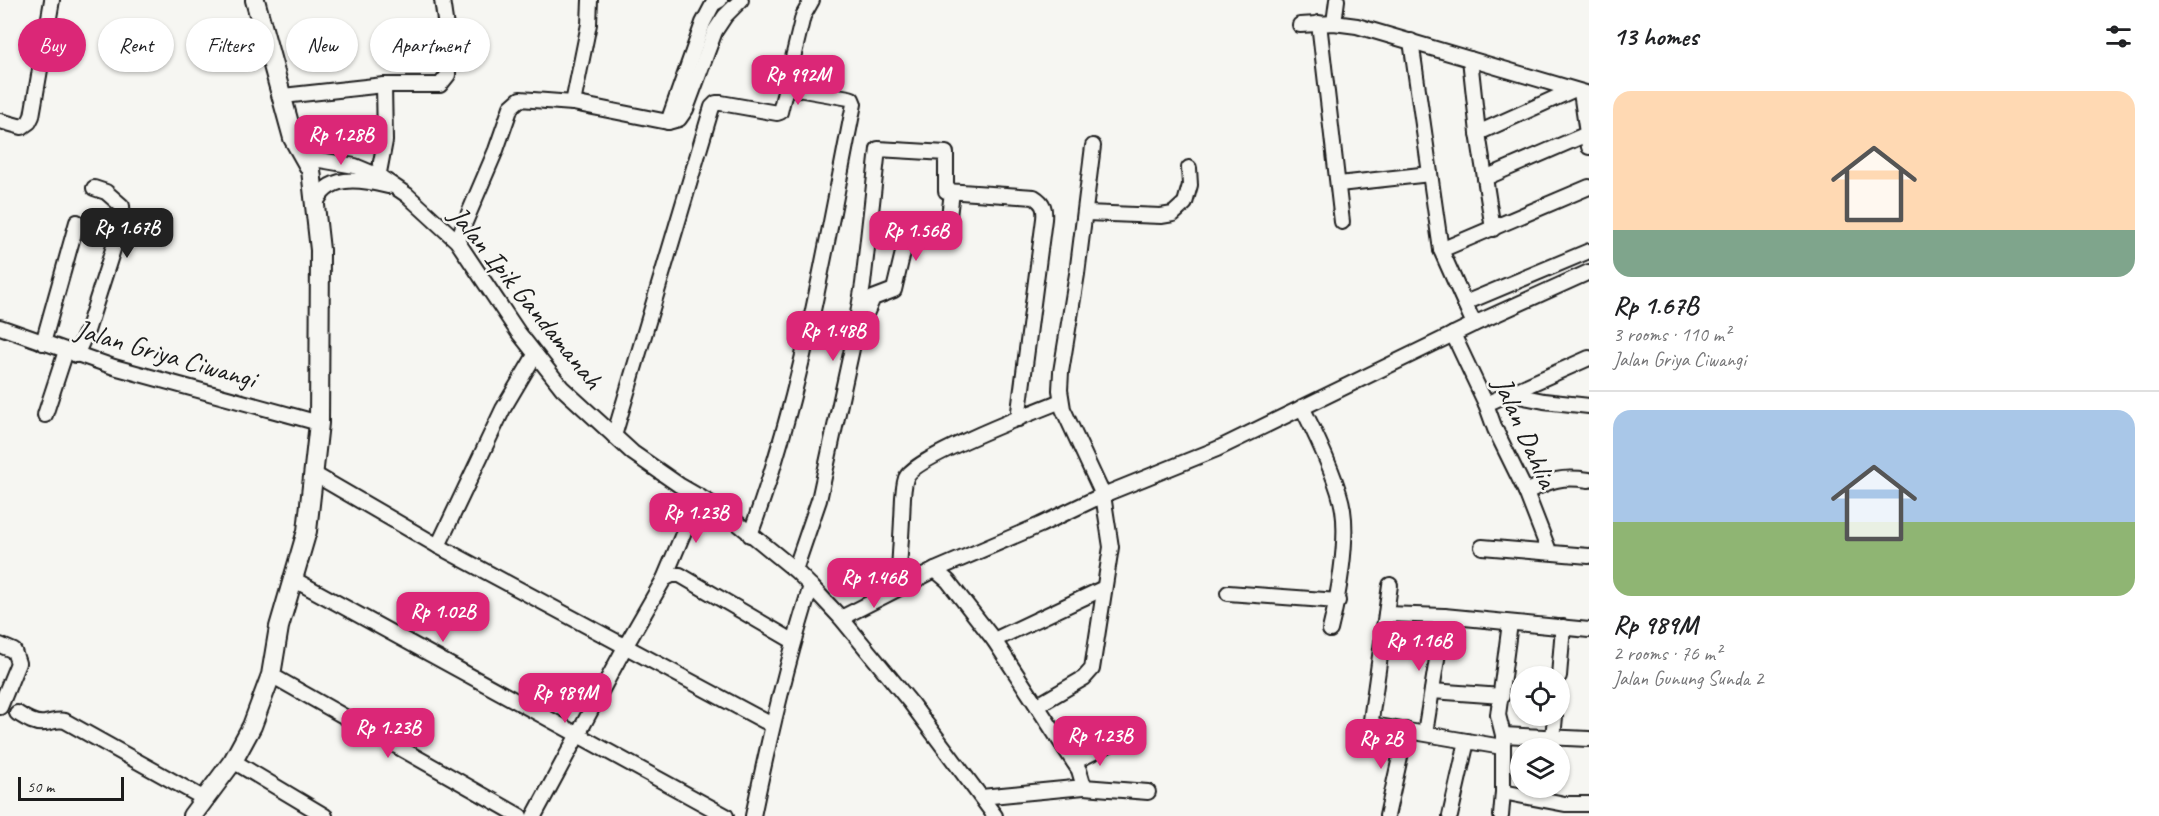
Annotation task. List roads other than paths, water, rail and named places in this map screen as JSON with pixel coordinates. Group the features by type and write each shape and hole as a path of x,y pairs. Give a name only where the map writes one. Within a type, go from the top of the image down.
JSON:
{"main road":[{"path":"192,816 234,761 252,726 271,675 279,627 307,531 319,423 320,250 311,170 293,138 255,0"}],"street":[{"path":"0,121 22,127 29,122 32,116 52,0"},
{"path":"283,96 384,85 440,85 448,75 447,34 442,0"},
{"path":"573,103 589,24 590,0"},
{"path":"457,241 496,150 511,107 520,99 573,103 668,122 678,119 686,109 715,31 725,16 741,0"},
{"path":"614,436 712,107 716,103 721,103 778,113 781,110 803,16 812,0"},
{"path":"1334,23 1337,0"},
{"path":"668,122 703,23 716,2 725,16"},
{"path":"1319,23 1342,222"},
{"path":"1300,25 1334,23 1357,26 1581,92"},
{"path":"1411,41 1441,250 1474,324"},
{"path":"1470,59 1478,133 1493,229"},
{"path":"314,210 318,197 327,187 350,180 378,180 386,141 384,85"},
{"path":"750,535 774,468 804,356 854,103 849,98 786,87"},
{"path":"1478,133 1581,92"},
{"path":"1485,178 1588,140 1581,92"},
{"name":"Jalan Ipik Gandamanah","path":"293,138 314,159 355,166 398,189 457,241 535,355 562,388 647,464 719,508 795,570 838,615 910,702 995,816"},
{"path":"1038,705 1084,678 1092,669 1111,547 1103,495 1061,401 1061,372 1086,213 1093,146"},
{"path":"795,570 812,526 819,500 853,344 863,284 878,149 946,153 945,190 1035,197 1044,206 1018,418"},
{"path":"1086,213 1161,216 1173,214 1185,203 1190,185 1189,168"},
{"path":"1339,183 1430,174"},
{"path":"1441,250 1589,187"},
{"path":"45,415 71,353 87,331 123,218 122,207 106,192 94,188"},
{"path":"853,344 871,301 875,297 894,290 905,244 913,240 946,241 951,192"},
{"path":"43,343 77,222"},
{"path":"1465,303 1589,251"},
{"path":"838,615 899,583 935,570 1103,495 1217,448 1474,324 1589,272"},
{"name":"Jalan Griya Ciwangi","path":"0,327 71,353 174,385 319,423"},
{"name":"Jalan Dahlia","path":"1453,334 1486,404 1494,429 1526,492 1549,551"},
{"path":"438,546 503,409 535,355"},
{"path":"1486,404 1589,358"},
{"path":"1509,394 1544,402 1589,406"},
{"path":"899,583 903,496 909,473 919,464 1018,418 1061,401"},
{"path":"1302,408 1311,424 1344,510 1338,601 1330,630"},
{"path":"314,474 438,546 772,725"},
{"path":"1526,492 1556,479 1568,477 1589,480"},
{"path":"534,816 664,579 699,496"},
{"path":"1482,547 1589,556"},
{"path":"935,570 948,581 994,640 1079,770 1084,787"},
{"path":"664,579 672,575 680,575 793,641"},
{"path":"293,579 726,816"},
{"path":"1390,585 1371,720 1373,725 1467,741 1510,741"},
{"path":"753,816 793,641 811,586"},
{"path":"994,640 1104,588"},
{"path":"1228,593 1338,601"},
{"path":"1386,614 1444,616 1589,630"},
{"path":"1425,733 1444,616"},
{"path":"1500,816 1503,792 1502,741 1498,715 1510,622"},
{"path":"1559,666 1563,627"},
{"path":"0,645 14,651 18,663 0,706"},
{"path":"271,675 520,816"},
{"path":"1432,691 1502,696"},
{"path":"17,713 41,724 58,719 65,720 205,799"},
{"path":"1553,738 1554,726"},
{"path":"1387,816 1406,730"},
{"path":"1570,738 1589,739"},
{"path":"1450,816 1467,741"},
{"path":"1074,762 1112,743"},
{"path":"234,761 325,816"},
{"path":"981,797 1084,787 1148,792"},
{"path":"1503,792 1565,810 1589,804"}]}
